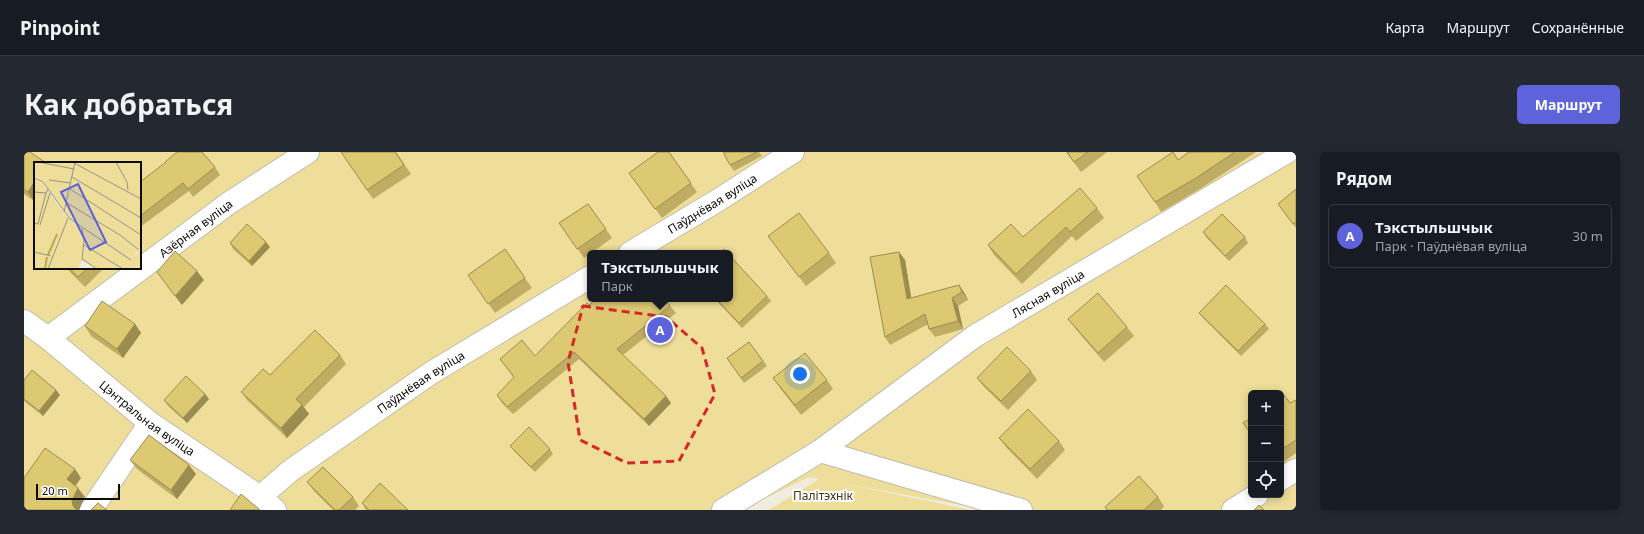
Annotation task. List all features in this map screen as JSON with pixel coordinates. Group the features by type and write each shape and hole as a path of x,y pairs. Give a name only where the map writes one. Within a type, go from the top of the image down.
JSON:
{"street":[{"name":"Азёрная вуліца","path":"141,269 229,203 308,152"},
{"name":"Паўднёвая вуліца","path":"635,250 720,199 792,152"},
{"name":"Лясная вуліца","path":"724,510 820,452 974,336 1287,152"},
{"name":"Азёрная вуліца","path":"48,338 141,269"},
{"name":"Паўднёвая вуліца","path":"267,504 290,471 431,373 587,279"},
{"name":"Цэнтральная вуліца","path":"24,321 48,338 150,423 267,504"},
{"path":"91,510 150,423"},
{"path":"820,452 1021,510"},
{"path":"1284,478 1296,470"},
{"path":"1233,510 1252,498"}],"highlighted area":[{"path":"583,306 666,317 702,348 715,394 679,461 627,463 580,440 568,362"}],"green space":[{"name":"Палітэхнік","path":"24,152 1296,152 1296,510 989,510 840,483 972,510 769,510 819,479 809,477 741,510 24,510"}],"building":[{"path":"24,152 30,152 45,162 34,162 34,183 28,192 24,189"},
{"path":"177,152 202,152 215,167 188,189 183,183 141,215 141,181"},
{"path":"341,152 395,152 404,165 367,190"},
{"path":"658,152 669,152 691,183 655,209 629,173"},
{"path":"723,152 757,152 730,165"},
{"path":"1067,152 1088,152 1074,162"},
{"path":"1173,152 1178,160 1189,152 1235,152 1196,178 1155,202 1137,176"},
{"path":"1080,188 1097,208 1070,232 1066,227 1016,274 988,245 1011,224 1023,237"},
{"path":"1296,189 1296,222 1293,224 1278,204"},
{"path":"588,204 606,229 577,249 559,223"},
{"path":"799,213 829,253 799,277 768,236"},
{"path":"1222,214 1245,237 1225,256 1203,232"},
{"path":"247,224 266,242 249,261 230,243"},
{"path":"505,249 525,278 488,304 468,275"},
{"path":"175,251 197,271 175,296 157,272"},
{"path":"899,252 907,299 959,285 962,292 952,298 958,321 929,329 925,314 885,337 870,257"},
{"path":"733,259 767,296 739,323 719,302 733,302"},
{"path":"70,269 87,269 78,277"},
{"path":"1226,285 1265,324 1238,351 1199,313"},
{"path":"1098,293 1127,327 1098,353 1068,319"},
{"path":"102,301 135,324 117,349 85,326"},
{"path":"592,302 667,302 670,306 617,349 666,396 644,419 574,352 507,407 497,395 514,377 500,359 522,340 535,356 587,303 589,305"},
{"path":"315,330 340,355 296,399 302,405 281,428 241,392 263,369 270,375"},
{"path":"749,342 763,361 741,378 727,358"},
{"path":"1007,347 1031,371 1001,401 977,378"},
{"path":"805,353 827,380 795,405 773,378"},
{"path":"32,370 56,390 39,411 24,399 24,380"},
{"path":"186,376 205,394 183,418 164,400"},
{"path":"1284,395 1290,403 1296,400 1296,440 1284,448"},
{"path":"1028,409 1059,441 1030,469 999,438"},
{"path":"1248,420 1248,430 1243,423"},
{"path":"529,427 550,449 531,467 510,446"},
{"path":"149,435 189,465 171,490 130,460"},
{"path":"45,448 75,469 67,479 78,488 72,500 73,506 77,510 24,510 24,478"},
{"path":"323,467 353,497 339,510 335,510 307,482"},
{"path":"1139,476 1158,497 1144,510 1107,510 1105,507"},
{"path":"380,483 408,510 369,510 362,503"},
{"path":"241,494 260,510 230,510"},
{"path":"98,503 107,510 91,510"},
{"path":"1259,505 1264,510 1254,510"}],"place":[{"name":"Тэкстыльшчык","path":"660,330"}]}
